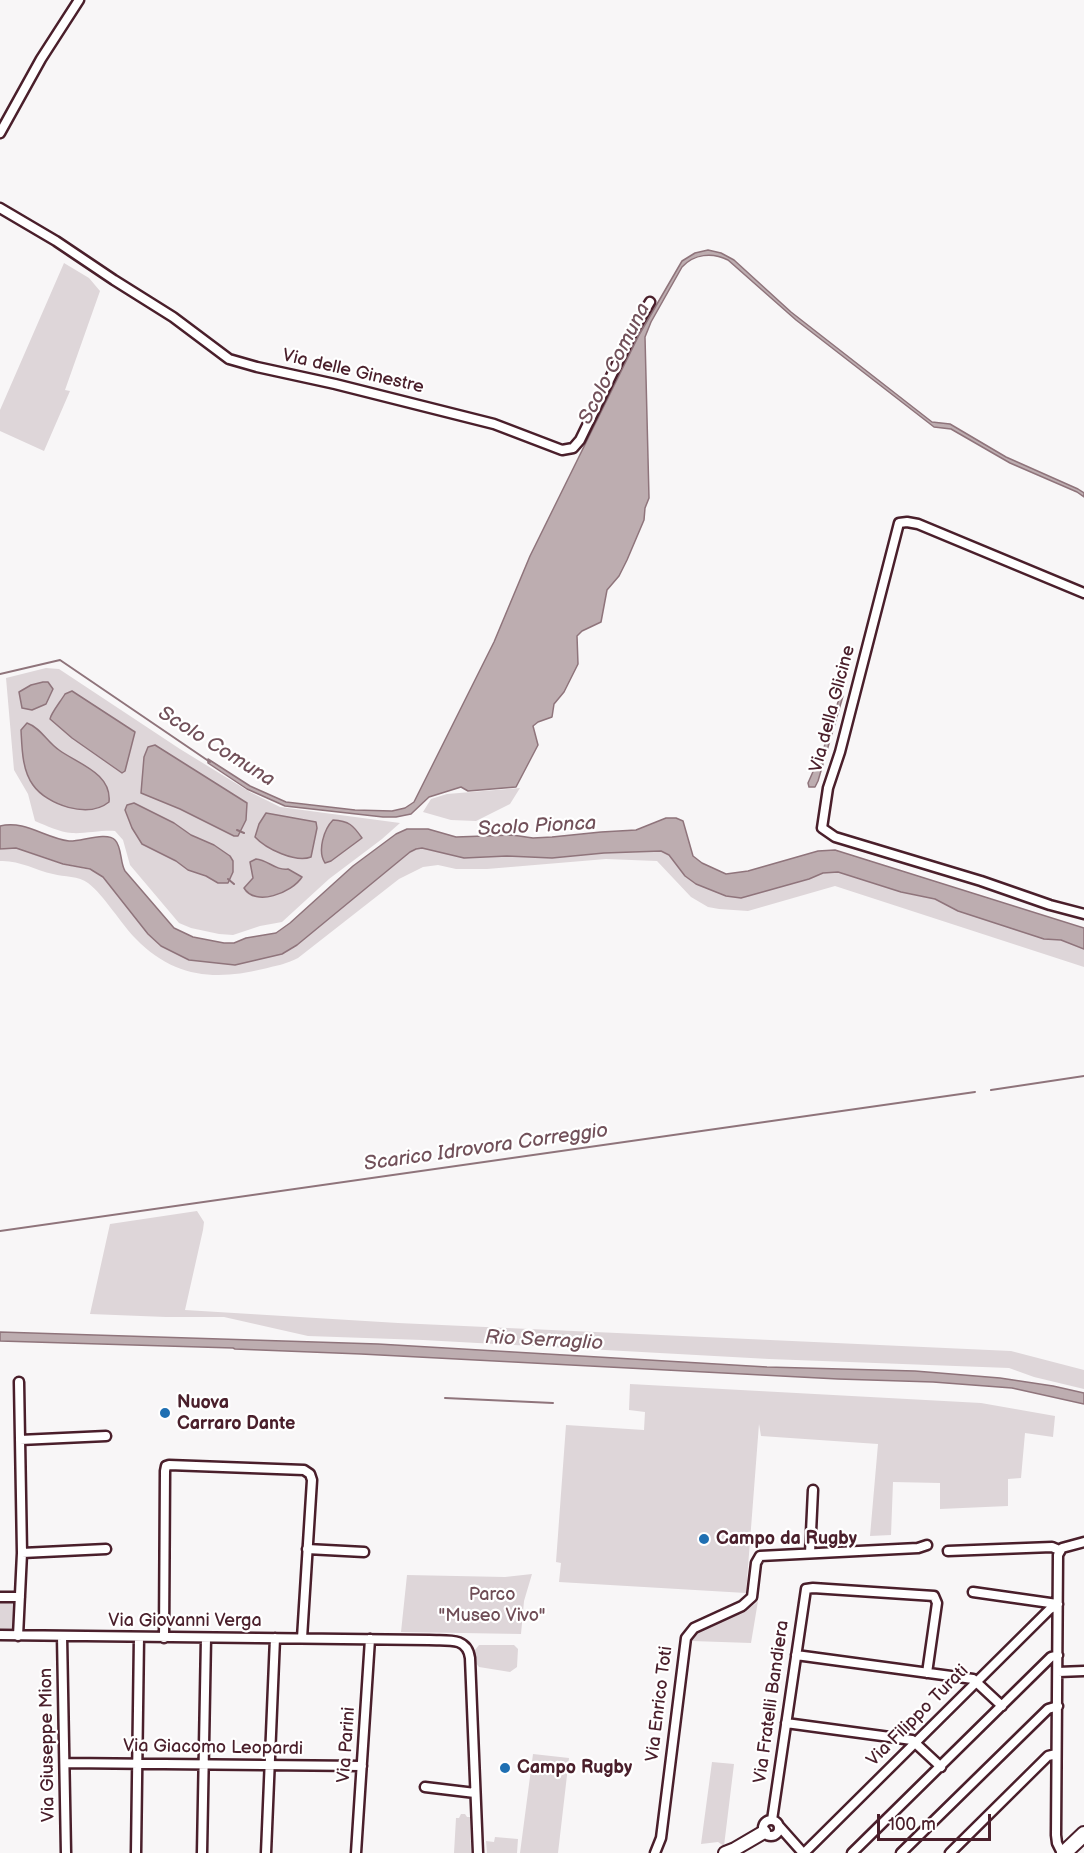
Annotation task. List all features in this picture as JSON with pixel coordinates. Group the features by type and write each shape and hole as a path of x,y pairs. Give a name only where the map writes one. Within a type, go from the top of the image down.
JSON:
{"main road":[{"path":"1063,1853 1084,1834"}],"street":[{"path":"0,133 41,59 80,0"},
{"name":"Via delle Ginestre","path":"0,208 56,241 173,317 229,359 257,368 335,384 494,424 562,450 573,448 580,440 633,331 650,302"},
{"name":"Via della Glicine","path":"1084,593 918,524 907,522 899,524 828,788 822,828 835,837 1084,914"},
{"path":"18,1636 22,1553 19,1382"},
{"path":"21,1440 106,1436"},
{"path":"164,1638 166,1466 304,1470 310,1474 312,1480 302,1638"},
{"path":"810,1553 813,1490"},
{"path":"1059,1550 1084,1542"},
{"name":"Via Enrico Toti","path":"655,1853 661,1838 686,1638 689,1633 694,1628 748,1602 754,1593 756,1563 760,1556 918,1548 927,1545"},
{"path":"948,1551 1052,1546 1059,1550"},
{"path":"22,1553 106,1549"},
{"path":"307,1550 364,1552"},
{"path":"1059,1550 1056,1835 1057,1844 1063,1853"},
{"name":"Via Fratelli Bandiera","path":"776,1823 786,1723 806,1589 917,1594 936,1597 927,1673"},
{"path":"973,1592 1058,1605"},
{"path":"0,1597 20,1598"},
{"name":"Via Filippo Turati","path":"803,1853 1050,1609 1058,1605"},
{"name":"Via Giovanni Verga","path":"0,1635 458,1641 468,1648 470,1658 475,1793"},
{"name":"Via Giuseppe Mion","path":"62,1636 66,1853"},
{"path":"136,1853 139,1637"},
{"path":"202,1853 206,1638"},
{"path":"266,1853 275,1638"},
{"name":"Via Parini","path":"356,1853 370,1639"},
{"path":"796,1655 973,1679 1002,1707"},
{"path":"852,1853 1051,1657 1058,1655"},
{"path":"1058,1672 1084,1671"},
{"path":"901,1853 1048,1709 1058,1706"},
{"path":"786,1723 916,1742 941,1767"},
{"path":"950,1853 1048,1756 1056,1754"},
{"name":"Via Giacomo Leopardi","path":"65,1763 362,1766"},
{"path":"425,1787 475,1793 478,1853"},
{"path":"776,1823 779,1831 775,1836 768,1836 764,1832 764,1824 776,1823"},
{"path":"776,1823 803,1853"},
{"path":"725,1853 764,1832"},
{"name":"Via Enrico Toti","path":"661,1838 663,1853"}],"green space":[{"path":"64,263 89,278 100,291 65,390 70,391 44,451 0,431 0,410"},
{"path":"46,668 59,669 180,749 250,792 280,807 400,823 329,879 282,922 233,935 191,928 179,923 130,865 123,840 115,831 67,832 35,821 28,794 14,770 6,678"},
{"path":"520,788 510,804 476,821 451,820 423,812 431,799 447,794"},
{"path":"12,847 88,870 103,877 148,934 161,946 235,965 282,954 297,945 410,852 422,848 464,858 507,856 552,858 661,851 669,855 685,876 696,884 726,896 741,898 823,873 838,872 901,892 935,899 958,911 1044,939 1061,940 1084,949 1084,967 835,886 748,911 708,907 691,897 657,861 606,859 487,869 456,869 438,865 423,867 399,879 298,958 281,965 245,973 211,975 180,968 150,952 130,933 94,888 84,881 14,862 0,861 0,850"},
{"path":"197,1211 204,1222 185,1310 398,1323 1011,1351 1084,1370 1084,1389 1034,1377 1009,1368 769,1359 308,1336 224,1317 90,1314 110,1224"},
{"path":"630,1384 981,1403 1055,1416 1053,1437 1025,1433 1021,1478 1008,1479 1008,1506 940,1509 940,1483 893,1482 891,1535 870,1536 878,1444 761,1436 759,1424 746,1593 559,1582 561,1563 556,1562 566,1425 644,1430 645,1412 629,1410"},
{"name":"Parco \"Museo Vivo\"","path":"532,1574 524,1601 521,1634 401,1632 407,1575 505,1577"},
{"path":"0,1601 14,1603 14,1630 0,1629"},
{"path":"758,1601 751,1643 692,1641 702,1629 751,1607"},
{"path":"479,1645 514,1645 518,1649 517,1667 510,1672 479,1667 475,1662 475,1650"},
{"path":"533,1754 569,1758 558,1853 520,1853"},
{"path":"712,1762 734,1764 724,1846 718,1842 701,1844"},
{"path":"461,1814 470,1817 471,1853 454,1853 456,1818 459,1818"},
{"path":"495,1837 518,1839 517,1853 487,1853 486,1841 494,1842"}],"shaded area":[{"path":"708,250 721,253 734,260 791,312 932,422 950,424 1006,457 1078,489 1084,493 1084,497 1010,463 951,429 934,427 796,320 728,260 710,255 698,257 682,267 645,337 649,498 644,520 619,576 607,590 601,622 577,636 578,664 564,692 554,704 552,717 533,726 538,745 516,787 468,791 461,787 429,797 411,814 383,817 285,806 247,789 208,763 208,759 250,786 286,802 355,810 392,811 405,808 414,802 494,642 530,556 639,335 682,261 695,253"},
{"path":"48,682 53,689 46,704 32,710 22,708 19,692 31,685"},
{"path":"72,691 135,732 125,771 122,773 72,738 50,719 65,694"},
{"path":"840,695 843,696 818,781 815,787 809,787 808,783 827,740"},
{"path":"27,723 36,728 59,750 100,776 108,792 109,802 100,807 79,809 58,804 39,792 29,779 23,759 21,730"},
{"path":"155,745 247,803 246,820 238,836 141,793 144,757 148,747"},
{"path":"134,803 174,823 191,835 214,845 230,856 233,861 233,872 228,883 218,883 188,870 176,861 142,844 125,810 127,805"},
{"path":"266,813 316,822 317,828 311,857 297,858 282,854 260,842 255,837"},
{"path":"666,818 683,821 693,856 702,863 726,874 748,871 818,851 835,850 1084,928 1084,949 1061,940 1044,939 958,911 935,899 901,892 838,872 823,873 741,898 726,896 696,884 685,876 669,855 661,851 552,858 507,856 464,858 422,848 410,852 297,945 282,954 235,965 189,960 161,946 148,934 103,877 90,869 63,864 16,848 0,849 0,826 9,825 26,827 69,841 111,838 119,847 125,871 174,928 193,937 234,943 246,938 276,933 353,866 396,834 407,829 428,829 456,837 512,835 533,838 636,830"},
{"path":"333,820 350,824 362,838 325,863 322,852 323,840"},
{"path":"256,859 288,869 302,877 282,893 256,897 244,888 253,878 250,862"},
{"path":"0,1332 378,1344 767,1367 915,1371 1000,1378 1053,1386 1084,1393 1084,1404 1012,1388 933,1382 233,1348 0,1341"}],"waterway":[{"name":"Scolo Comuna","path":"0,674 60,660 210,762"},
{"path":"237,830 244,833"},
{"path":"228,879 234,884"},
{"name":"Scarico Idrovora Correggio","path":"991,1090 1084,1076"},
{"name":"Scarico Idrovora Correggio","path":"0,1231 975,1092"},
{"path":"445,1398 553,1403"}],"place":[{"name":"Nuova Carraro Dante","path":"165,1413"},
{"name":"Campo da Rugby","path":"704,1539"},
{"name":"Campo Rugby","path":"505,1768"}],"water label":[{"name":"Scolo Pionca","path":"537,827"},
{"name":"Rio Serraglio","path":"544,1341"}]}
